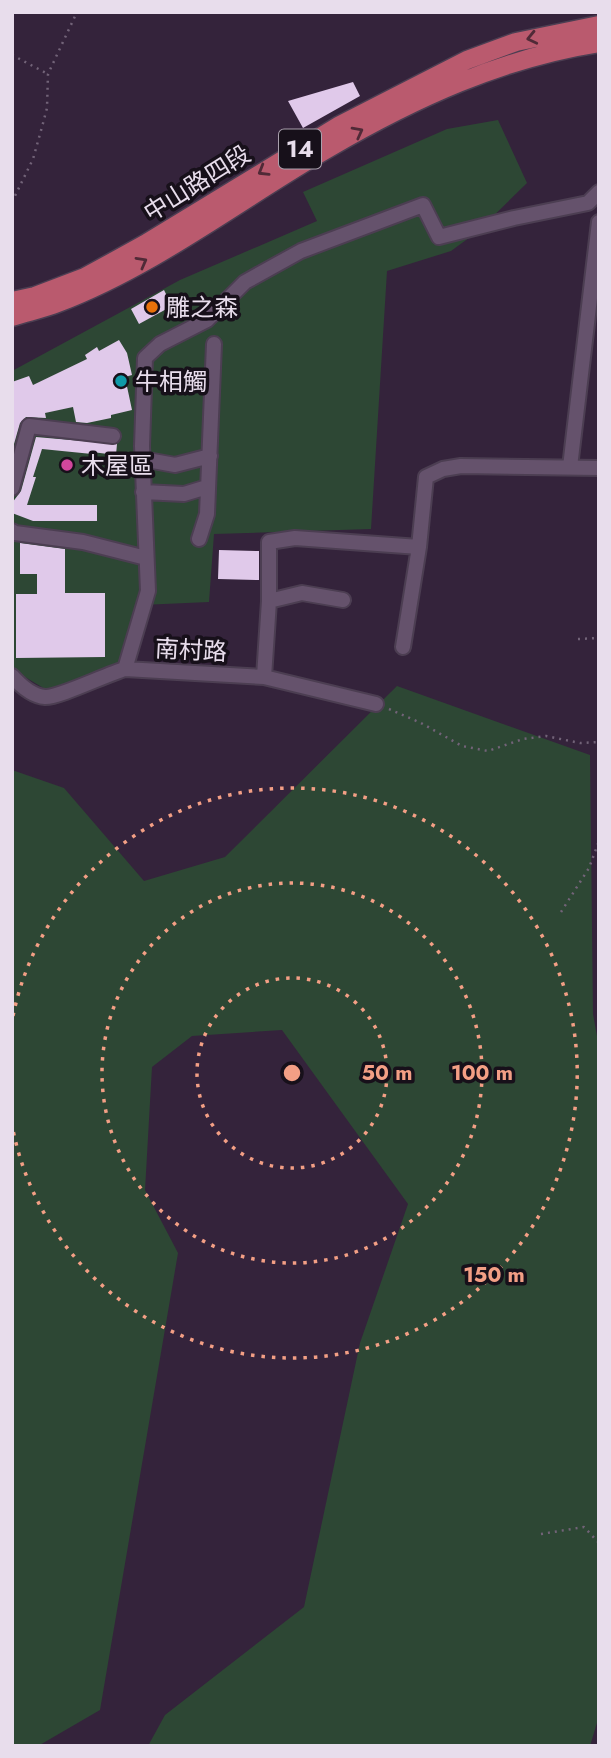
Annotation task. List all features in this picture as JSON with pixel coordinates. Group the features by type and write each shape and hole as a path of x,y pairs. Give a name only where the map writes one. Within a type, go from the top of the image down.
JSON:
{"main road":[{"name":"中山路四段","path":"12,301 35,296 85,277 145,244 340,125 456,65 516,42 599,25"},
{"name":"中山路四段","path":"12,317 57,303 143,262 330,147 427,96 521,59 599,43"}],"street":[{"path":"125,669 148,591 142,459 145,358 160,344 207,320 245,282 301,251 423,205 439,237 588,203 599,192"},
{"path":"570,467 585,376 599,222"},
{"path":"199,539 207,514 214,344"},
{"path":"12,488 29,426 113,436"},
{"path":"142,459 175,465 210,456"},
{"path":"403,646 419,547 426,477 443,469 461,466 599,468"},
{"path":"143,492 184,494 207,487"},
{"path":"12,531 83,542 146,558"},
{"path":"264,677 269,601 269,541 296,538 419,547"},
{"path":"269,601 302,593 343,600"},
{"name":"南村路","path":"12,676 31,692 46,697 125,669 264,677 376,704"}],"path":[{"path":"12,202 33,159 42,127 47,108 48,74 77,12"},
{"path":"12,55 48,74"},
{"path":"578,639 599,639"},
{"path":"376,704 421,723 462,746 488,751 523,739 546,736 580,743 599,742"},
{"path":"561,912 589,868 599,841"},
{"path":"541,1534 584,1527 599,1543"}],"green space":[{"path":"498,120 527,183 477,232 451,251 387,271 371,529 214,534 209,602 141,605 123,663 50,692 15,671 12,667 12,371 180,280 317,221 303,192 447,129"},
{"path":"397,686 590,755 593,1014 599,1047 599,1716 590,1746 148,1746 165,1715 304,1607 360,1343 408,1204 282,1030 192,1036 152,1067 145,1190 178,1253 100,1710 38,1746 12,1746 12,770 64,788 144,881 225,857"}],"building":[{"path":"353,82 360,96 303,128 288,101"},
{"name":"雕之森","path":"164,290 172,306 139,324 131,309"},
{"path":"119,340 127,353 132,375 125,377 132,410 87,423 76,422 73,407 45,413 46,418 26,417 20,423 12,451 12,382 29,376 33,385 87,359 85,355 97,347 99,351"},
{"path":"36,437 117,444 116,455 42,449 33,477 36,477 27,505 97,505 97,521 33,521 12,513 12,503 21,491"},
{"path":"20,543 65,549 65,593 105,593 105,657 16,658 16,594 37,594 37,574 20,574"},
{"path":"219,550 259,551 259,580 218,579"}],"place":[{"name":"雕之森","path":"152,307"},
{"name":"牛相觸","path":"121,381"},
{"name":"木屋區","path":"67,465"}]}
